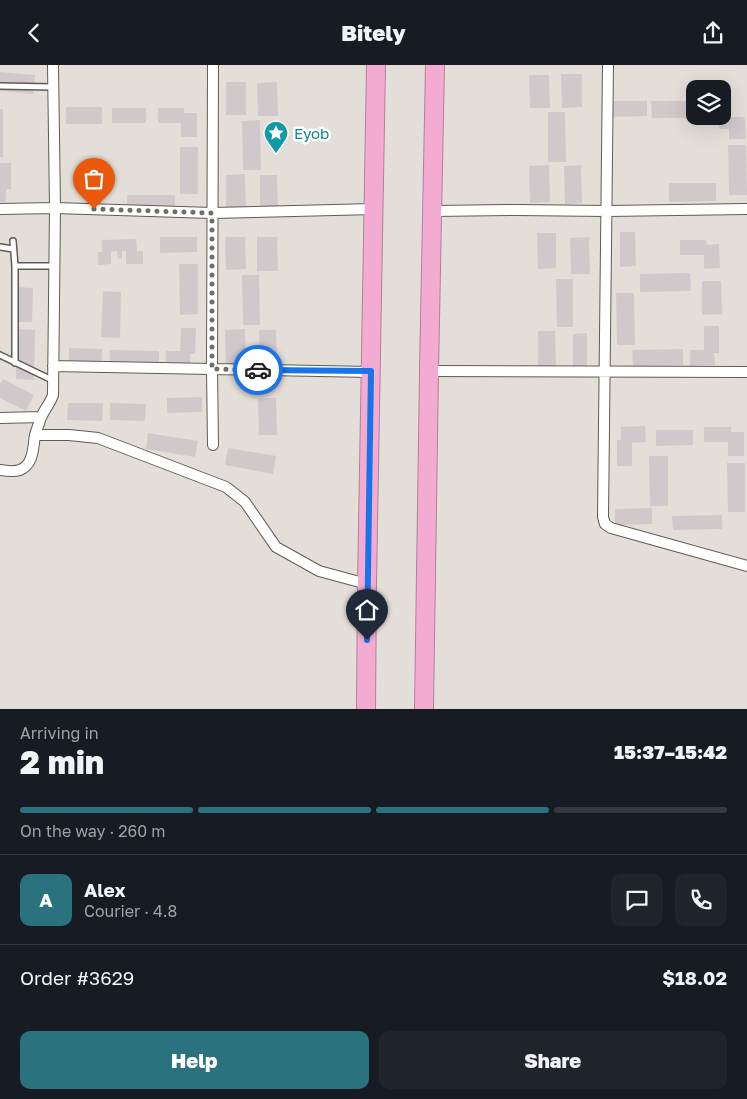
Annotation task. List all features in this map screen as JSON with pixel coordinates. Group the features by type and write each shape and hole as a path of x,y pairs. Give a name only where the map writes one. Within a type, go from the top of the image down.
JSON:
{"highway":[{"path":"366,709 376,65"},
{"path":"424,709 435,65"}],"street":[{"path":"0,470 20,470 27,465 32,456 35,435 41,417 51,402 53,395 55,208 53,65"},
{"path":"213,65 213,445"},
{"path":"608,65 603,517 605,524 611,528 747,566"},
{"path":"0,209 55,208 212,213 374,209"},
{"path":"432,211 747,209"},
{"path":"53,366 371,371"},
{"path":"429,371 747,372"},
{"path":"0,418 41,417"},
{"path":"35,435 69,435 98,438 226,487 245,502 276,547 319,571 367,584"}],"lane":[{"path":"0,86 53,87"},
{"path":"13,241 15,267 15,363"},
{"path":"0,247 13,249"},
{"path":"15,267 54,266"},
{"path":"1,357 53,380"}],"building":[{"path":"0,72 35,75 33,94 0,91"},
{"path":"561,74 582,74 582,107 562,108"},
{"path":"529,75 549,75 550,108 530,108"},
{"path":"226,82 246,82 246,115 226,115"},
{"path":"277,82 278,116 258,116 257,83"},
{"path":"611,101 647,101 647,116 611,117"},
{"path":"651,101 686,101 686,118 652,118"},
{"path":"66,107 102,107 102,124 66,124"},
{"path":"112,108 146,108 146,123 112,123"},
{"path":"158,108 184,108 184,113 197,113 197,137 181,137 181,123 158,123"},
{"path":"0,109 3,109 3,157 0,157"},
{"path":"548,112 565,112 566,162 548,162"},
{"path":"731,117 745,117 746,139 729,139 729,129 719,129 719,125 731,125"},
{"path":"260,120 261,170 243,170 242,121"},
{"path":"728,145 746,145 747,195 729,195"},
{"path":"180,147 198,147 198,194 180,194"},
{"path":"0,163 11,163 11,189 6,189 6,202 0,202"},
{"path":"549,165 550,202 530,203 529,166"},
{"path":"581,165 582,203 565,204 564,166"},
{"path":"245,174 246,211 226,212 226,175"},
{"path":"260,175 277,175 278,213 260,213"},
{"path":"669,183 716,183 716,201 669,202"},
{"path":"127,195 175,195 175,208 127,209"},
{"path":"620,232 635,232 636,266 620,267"},
{"path":"537,233 556,233 556,268 538,269"},
{"path":"160,237 197,237 197,252 160,253"},
{"path":"225,237 245,237 246,269 226,270"},
{"path":"257,237 277,237 278,271 257,271"},
{"path":"589,237 590,274 571,274 570,238"},
{"path":"136,239 137,251 143,251 143,264 126,264 126,251 122,251 122,258 118,259 117,251 111,252 111,264 98,265 98,252 102,252 102,240"},
{"path":"680,240 706,240 707,245 719,244 720,268 704,269 704,255 680,255"},
{"path":"179,264 198,264 198,314 180,315"},
{"path":"690,273 691,291 640,292 640,274"},
{"path":"242,275 259,275 260,325 243,325"},
{"path":"556,279 573,279 573,327 557,327"},
{"path":"702,281 721,281 722,314 702,315"},
{"path":"17,287 33,288 32,322 16,322"},
{"path":"103,291 121,292 120,338 101,337"},
{"path":"616,293 634,293 635,345 617,345"},
{"path":"704,326 719,326 719,353 714,353 715,365 690,366 690,350 704,350"},
{"path":"181,328 196,328 195,354 190,354 190,367 166,366 166,351 180,351"},
{"path":"17,329 35,330 34,380 16,379"},
{"path":"245,329 246,366 226,366 225,330"},
{"path":"259,330 276,330 277,368 260,368"},
{"path":"538,331 555,331 556,366 538,366"},
{"path":"587,333 587,368 573,368 573,334"},
{"path":"69,348 102,349 102,365 69,364"},
{"path":"683,349 683,365 633,366 632,350"},
{"path":"110,350 159,351 159,366 110,365"},
{"path":"3,379 34,395 26,411 0,398 0,384"},
{"path":"202,397 202,412 167,413 167,398"},
{"path":"258,398 276,398 277,435 259,435"},
{"path":"68,403 103,403 102,421 67,420"},
{"path":"110,403 146,404 145,421 110,420"},
{"path":"645,426 646,442 632,443 632,466 617,466 617,440 621,440 621,427"},
{"path":"704,427 731,427 731,432 744,432 744,456 728,456 728,442 704,442"},
{"path":"656,430 693,430 693,445 656,446"},
{"path":"148,433 198,441 195,457 146,449"},
{"path":"228,448 276,456 273,474 225,465"},
{"path":"649,456 668,456 668,506 650,506"},
{"path":"727,463 745,463 745,512 728,512"},
{"path":"652,508 652,524 615,525 615,509"},
{"path":"722,515 722,529 673,530 672,516"}],"way so far":[{"path":"94,209 212,213 212,369 258,370"}],"place":[{"name":"Eyob","path":"276,154"}],"route":[{"path":"258,370 371,371 367,640"}]}
